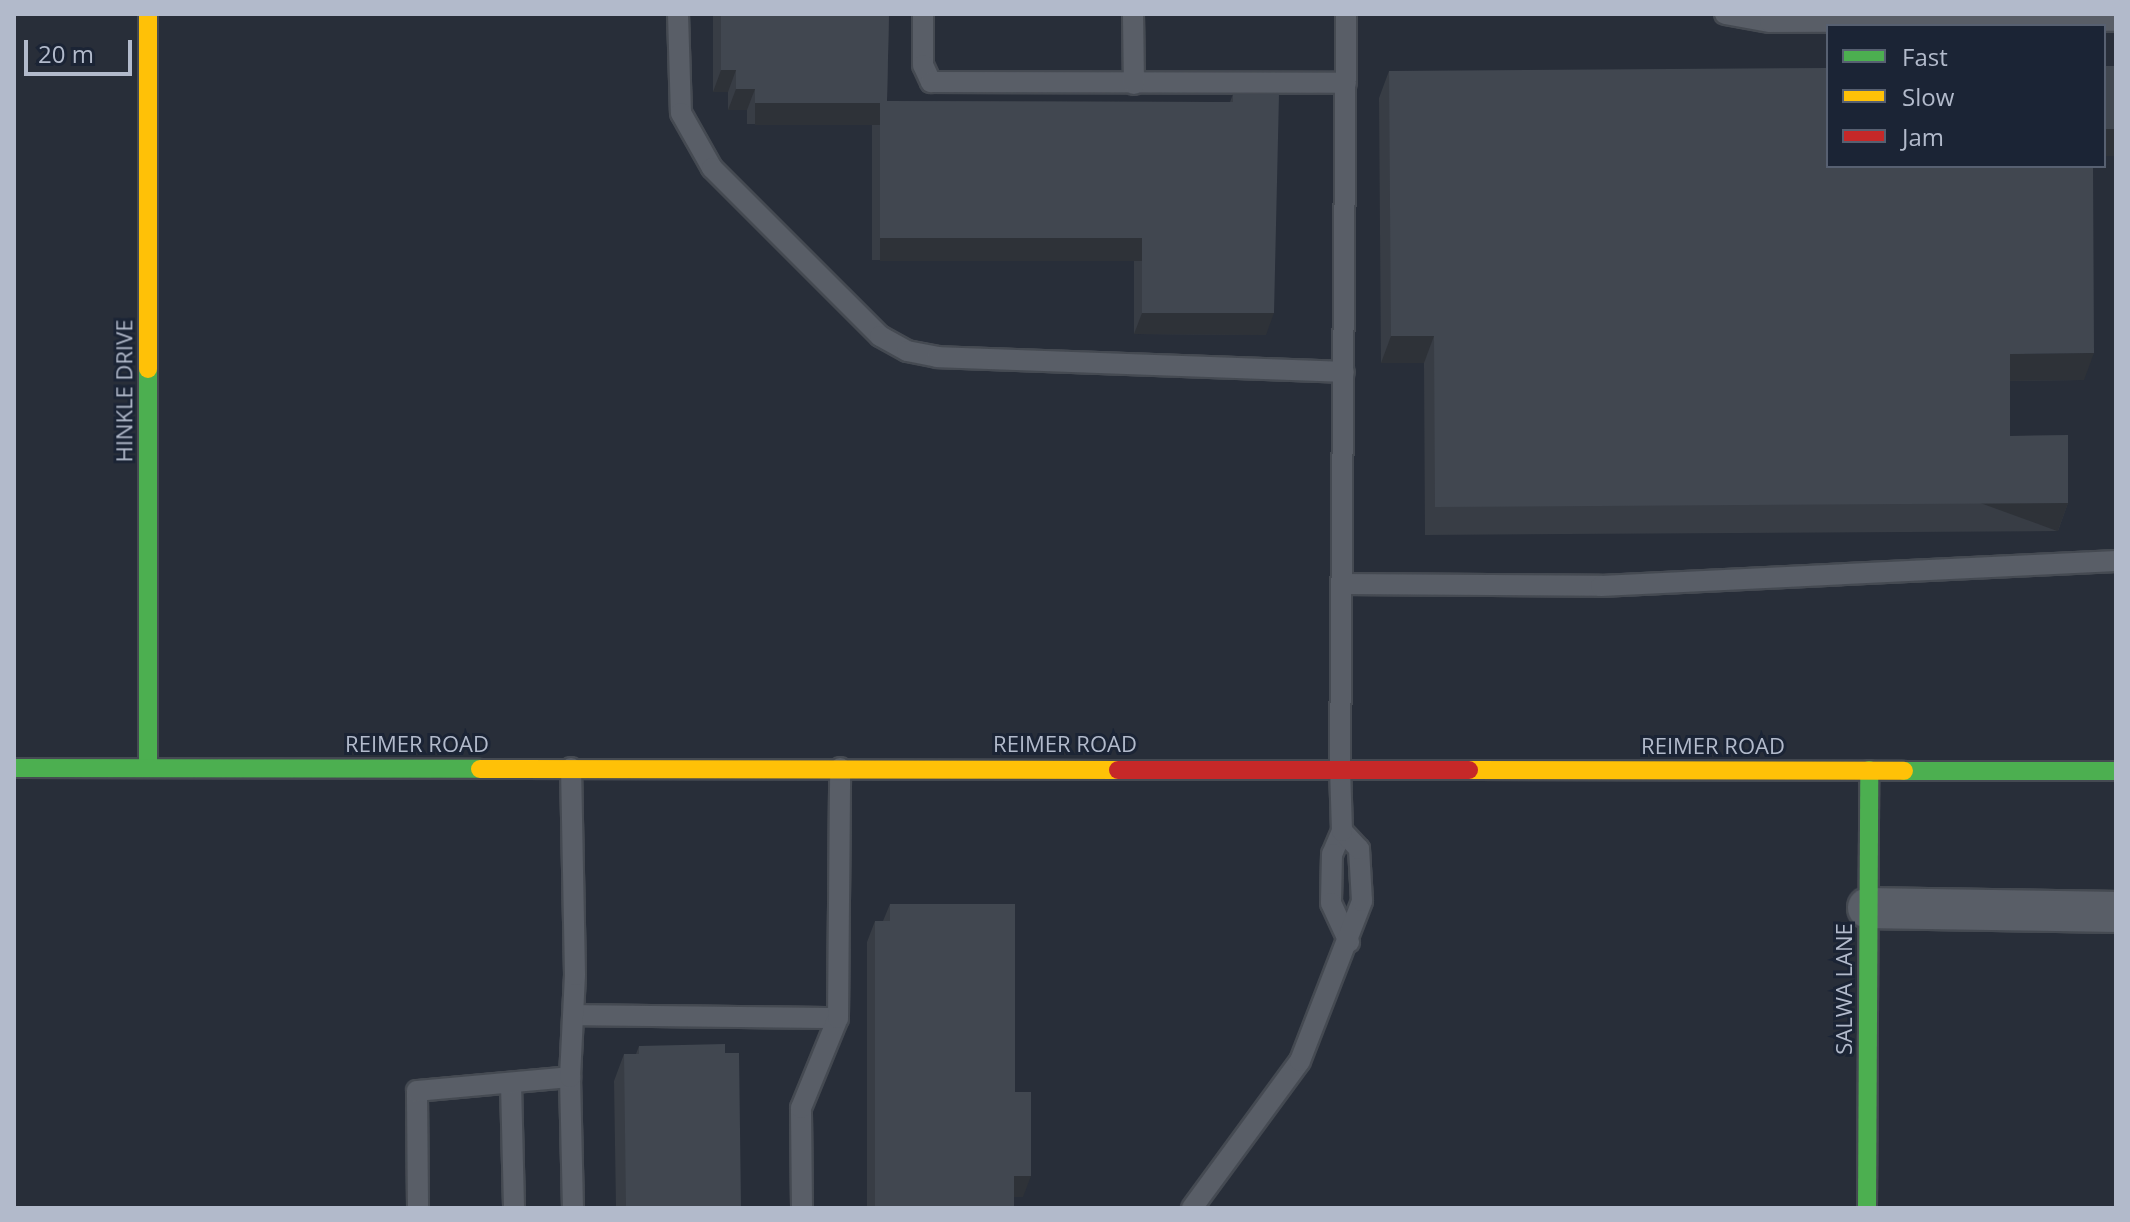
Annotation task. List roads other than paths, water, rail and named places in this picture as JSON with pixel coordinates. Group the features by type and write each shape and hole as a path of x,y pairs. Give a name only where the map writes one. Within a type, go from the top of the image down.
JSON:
{"street":[{"name":"HINKLE DRIVE","path":"148,14 148,768"},
{"name":"REIMER ROAD","path":"14,768 2116,771"},
{"name":"SALWA LANE","path":"1867,1208 1869,770"},
{"path":"1868,908 2116,912"}],"lane":[{"path":"678,14 681,113 712,168 880,336 907,351 937,357 1344,372"},
{"path":"923,14 923,65 931,82 1346,83"},
{"path":"1133,14 1134,84"},
{"path":"1346,14 1342,831 1332,854 1331,903 1349,942"},
{"path":"1725,14 1770,18 2086,18 2116,21"},
{"path":"1342,584 1601,586 2116,561"},
{"path":"571,768 574,1015 570,1077 573,1208"},
{"path":"802,1208 801,1108 838,1018 840,768"},
{"path":"1192,1208 1300,1061 1349,942 1362,901 1359,849 1342,831"},
{"path":"574,1015 838,1018"},
{"path":"418,1208 417,1091 570,1077"},
{"path":"511,1084 514,1208"}]}
